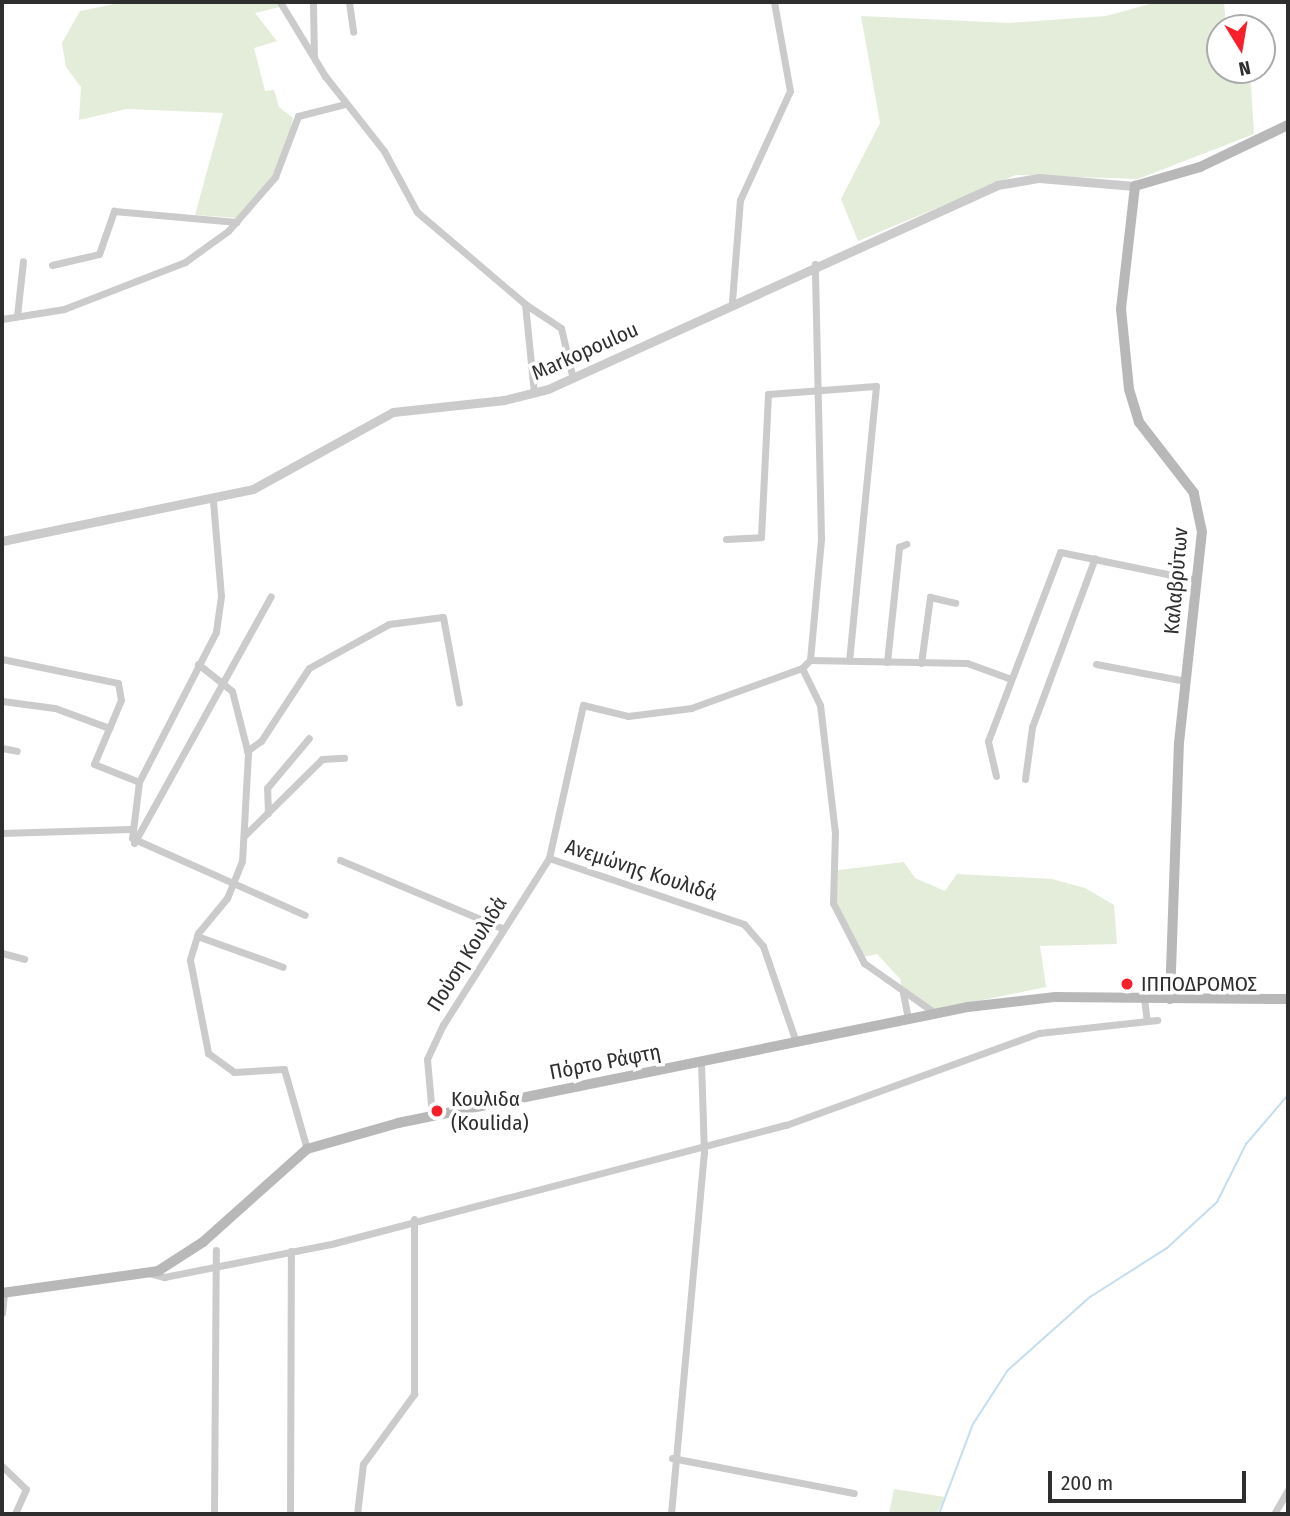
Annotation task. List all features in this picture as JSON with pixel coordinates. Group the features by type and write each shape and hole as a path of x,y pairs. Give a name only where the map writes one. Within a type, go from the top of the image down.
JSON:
{"main road":[{"path":"1135,186 1200,167 1288,125"},
{"name":"Καλαβρύτων","path":"1135,186 1121,309 1129,389 1145,433 1194,493 1202,532 1185,681 1167,995"},
{"name":"Πόρτο Ράφτη","path":"3,1293 149,1273 183,1257 306,1149 432,1115 701,1063 1046,990 1285,999"},
{"name":"Πόρτο Ράφτη","path":"968,1007 1055,997 1144,998 1167,995"}],"street":[{"path":"280,2 345,104 384,150 416,212 525,304 561,328 573,379"},
{"path":"313,2 314,57"},
{"path":"348,2 353,32"},
{"path":"732,301 740,200 790,91 774,2"},
{"path":"2,319 64,309 185,262 237,222 280,169 298,116 345,104"},
{"name":"Markopoulou","path":"3,539 213,501 292,473 393,412 534,393 573,379 732,301 815,264 1017,180 1135,186"},
{"path":"52,265 99,254 114,211 237,222"},
{"path":"17,316 23,261"},
{"path":"815,264 821,388 821,538 810,660 802,668 820,705 835,832 833,903 864,963 935,1013"},
{"path":"525,304 534,393"},
{"path":"726,539 761,537 768,394 876,386 849,661"},
{"path":"213,501 221,596 216,632 139,782 130,830 134,843 305,915"},
{"path":"996,776 987,747 1060,551 1196,580"},
{"path":"1025,779 1032,727 1095,558"},
{"path":"887,662 898,560"},
{"path":"134,843 271,596"},
{"path":"921,663 930,597 955,603"},
{"path":"247,751 261,741 309,668 389,624 443,617 458,704"},
{"path":"890,648 902,662"},
{"path":"2,659 118,682 123,692 94,764 139,782"},
{"path":"810,660 967,663 1011,679"},
{"path":"198,664 223,680 247,751 245,835 233,885 197,936 190,960 208,1053 234,1072 285,1069 306,1149"},
{"path":"1096,664 1185,681"},
{"name":"Ανεμώνης Κουλιδά","path":"796,1042 763,946 744,924 549,858 583,705 628,716 691,708 802,668"},
{"path":"2,701 55,708 109,727"},
{"path":"268,813 267,788 309,738"},
{"path":"2,748 17,751"},
{"path":"245,835 322,759 344,758"},
{"path":"2,833 130,830"},
{"name":"Πούση Κουλιδά","path":"432,1115 428,1059 451,1006 549,858"},
{"path":"340,860 502,928"},
{"path":"197,936 283,967"},
{"path":"2,953 24,959"},
{"path":"903,993 908,1018"},
{"path":"1144,998 1147,1021"},
{"path":"149,1273 218,1266 291,1251 703,1143 786,1125 1018,1038 1157,1020"},
{"path":"671,1514 673,1458 703,1143 701,1063"},
{"path":"357,1514 363,1464 414,1394 414,1219"},
{"path":"214,1514 218,1266 216,1250"},
{"path":"290,1514 291,1251"},
{"path":"183,1257 191,1268"},
{"path":"2,1313 3,1293"},
{"path":"673,1458 753,1468 854,1493"},
{"path":"2,1466 26,1489 15,1514"},
{"path":"1274,1514 1286,1499 1288,1490"}],"green space":[{"path":"124,2 276,2 280,7 255,13 277,41 254,48 265,91 274,90 279,107 293,118 288,142 276,171 238,218 195,215 223,113 127,109 79,120 81,87 66,67 62,43 80,11"},
{"path":"1157,2 1224,2 1225,14 1206,14 1206,84 1251,84 1254,134 1138,179 1016,175 858,241 841,199 880,123 861,16 1009,23 1106,16"},
{"path":"904,862 915,878 945,891 957,874 1052,879 1085,888 1114,905 1117,944 1040,946 1046,987 934,1010 901,990 901,980 877,954 863,957 836,902 838,870"},
{"path":"894,1489 945,1497 937,1514 889,1514"}],"waterway":[{"path":"939,1514 973,1424 1008,1370 1090,1297 1167,1248 1217,1202 1246,1144 1288,1095"}],"place":[{"name":"ΙΠΠΟΔΡΟΜΟΣ","path":"1127,984"},
{"name":"Κουλιδα (Koulida)","path":"437,1111"}]}
